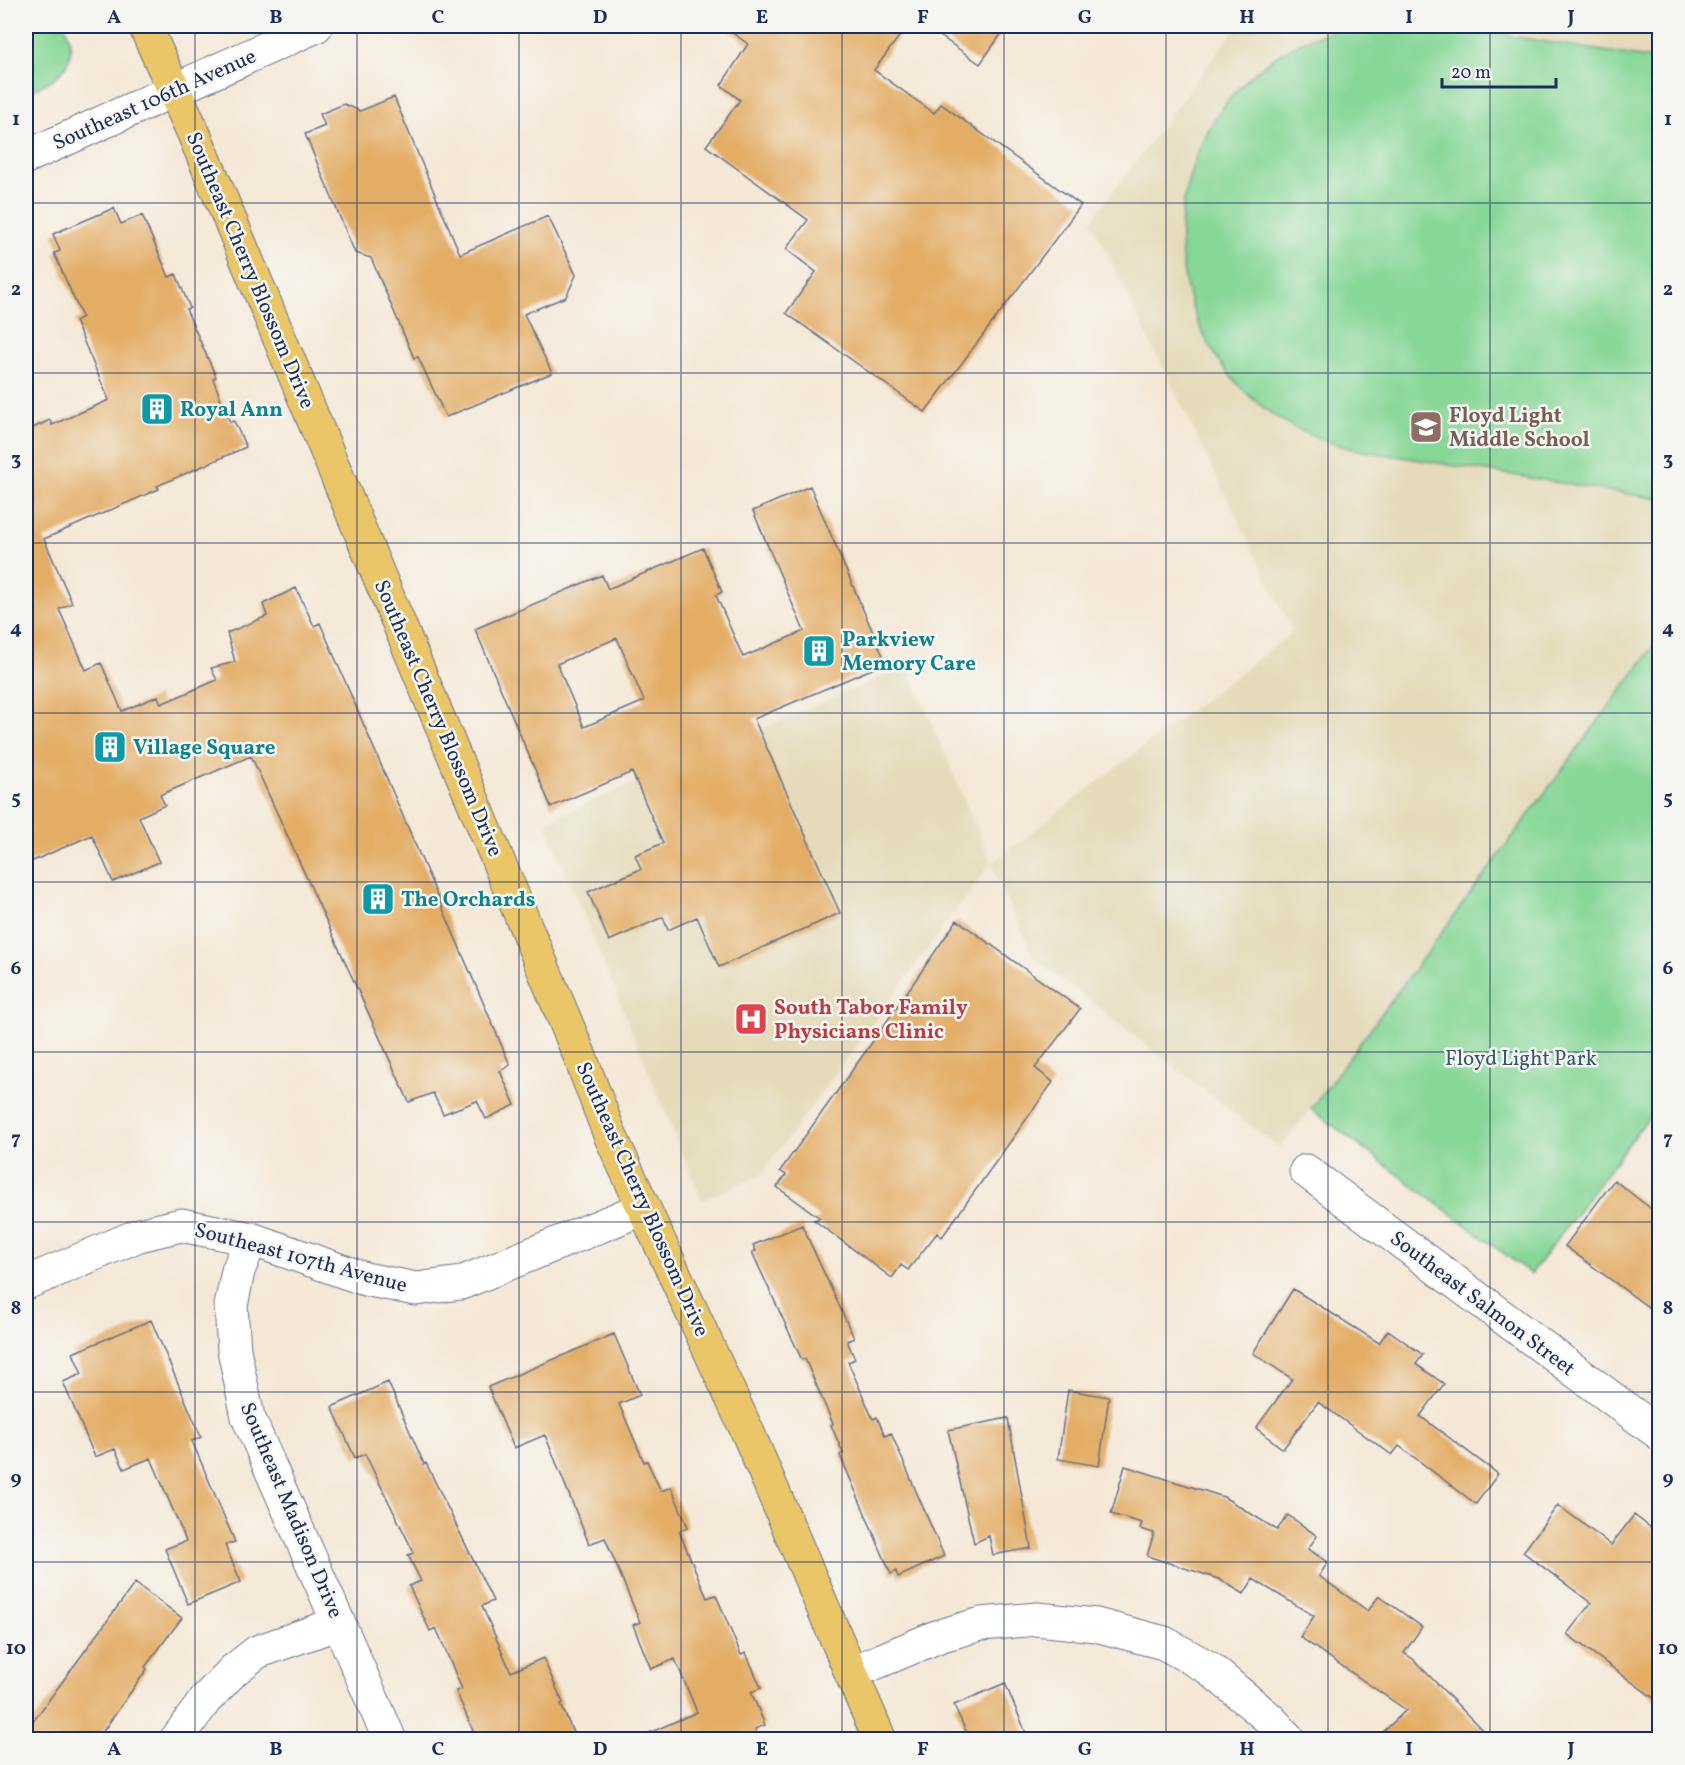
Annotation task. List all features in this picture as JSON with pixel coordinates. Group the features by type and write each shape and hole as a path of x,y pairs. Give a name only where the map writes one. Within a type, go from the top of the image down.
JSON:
{"main road":[{"name":"Southeast Cherry Blossom Drive","path":"145,26 204,156 575,1043 610,1136 748,1433 880,1740"}],"street":[{"name":"Southeast 106th Avenue","path":"26,157 316,26"},
{"name":"Southeast Salmon Street","path":"1306,1171 1659,1434"},
{"name":"Southeast 107th Avenue","path":"26,1283 139,1235 181,1225 251,1239 365,1279 416,1288 461,1283 644,1208"},
{"name":"Southeast Madison Drive","path":"251,1239 238,1272 231,1306 234,1350 248,1417 390,1740"},
{"path":"851,1673 939,1636 981,1624 1037,1619 1096,1625 1164,1643 1209,1668 1271,1720 1289,1740"},
{"path":"176,1740 206,1699 234,1670 257,1652 339,1623"}],"shaded area":[{"name":"Floyd Light Middle School","path":"1237,26 1659,26 1659,639 1280,1149 1034,958 991,863 760,1176 702,1200 545,822 907,666 992,863 1293,632 1091,221"}],"green space":[{"path":"26,26 65,26 70,52 64,69 48,82 26,94"},
{"path":"1352,26 1449,26 1659,60 1659,499 1352,449 1303,432 1269,412 1223,366 1198,322 1184,275 1181,225 1189,177 1208,131 1237,90 1285,51 1313,38"},
{"name":"Floyd Light Park","path":"1659,639 1659,1120 1651,1114 1531,1274 1311,1109"}],"building":[{"path":"723,26 907,26 874,70 934,113 941,104 1081,205 925,412 786,313 816,272 786,249 808,220 706,146 740,100 721,85 748,44"},
{"path":"926,26 1007,26 980,64"},
{"path":"394,97 460,254 548,216 576,275 566,297 524,314 552,373 446,417 418,357 414,358 371,258 355,253 305,134 325,126 320,114 344,104 360,111"},
{"path":"114,208 121,224 142,215 169,277 176,274 190,308 186,309 216,377 213,379 230,422 234,421 246,447 157,486 159,489 44,539 72,603 59,609 86,670 101,663 122,711 158,696 161,704 217,680 211,668 235,662 227,633 267,616 263,604 296,588 314,626 320,623 510,1065 500,1071 515,1105 486,1119 477,1101 443,1114 433,1093 409,1102 251,756 160,795 165,805 139,817 159,862 113,882 92,835 26,864 26,431 50,420 52,425 109,400 75,321 82,317 54,253 60,251 53,234"},
{"path":"810,486 886,663 754,719 840,913 719,967 697,917 668,930 663,917 609,941 588,892 641,869 635,855 663,843 632,772 551,807 475,629 602,575 608,589 703,548 722,592 716,595 743,657 804,631 753,511","holes":["617,638 644,701 584,727 557,664"]},
{"path":"957,920 1080,1009 1035,1068 1053,1082 942,1237 937,1233 908,1270 901,1265 892,1278 814,1220 820,1218 777,1187 786,1175 780,1171"},
{"path":"1614,1180 1659,1215 1659,1315 1565,1246"},
{"path":"802,1225 854,1338 847,1341 855,1359 848,1362 873,1419 877,1417 885,1436 891,1433 944,1556 898,1577 896,1571 891,1574 840,1455 843,1453 831,1425 833,1424 805,1359 802,1360 752,1252 756,1251 753,1245"},
{"path":"1293,1289 1379,1343 1388,1330 1423,1355 1416,1364 1444,1384 1420,1416 1498,1474 1476,1504 1399,1446 1392,1455 1318,1402 1283,1449 1256,1428 1292,1379 1253,1353"},
{"path":"151,1320 201,1437 192,1441 235,1542 225,1545 241,1582 188,1604 165,1549 186,1541 151,1458 124,1469 115,1449 95,1457 63,1382 82,1374 73,1353"},
{"path":"614,1334 640,1395 619,1404 644,1462 647,1461 661,1491 671,1487 688,1527 679,1531 707,1598 716,1595 741,1655 746,1653 761,1688 751,1692 765,1725 755,1729 759,1740 633,1740 697,1712 675,1659 651,1669 633,1625 640,1622 605,1538 589,1544 545,1435 514,1448 488,1387"},
{"path":"388,1382 424,1464 426,1463 493,1601 482,1606 511,1672 543,1658 576,1740 477,1740 456,1691 462,1689 436,1628 430,1631 409,1586 421,1581 408,1555 414,1553 365,1454 355,1458 332,1407"},
{"path":"1068,1390 1109,1397 1099,1466 1058,1459"},
{"path":"1008,1418 1031,1548 993,1555 989,1536 974,1543 948,1430"},
{"path":"1125,1466 1224,1497 1277,1530 1288,1515 1317,1536 1308,1549 1328,1562 1319,1576 1368,1611 1379,1596 1422,1627 1404,1653 1413,1659 1492,1740 1375,1740 1406,1710 1300,1637 1314,1616 1253,1579 1244,1594 1219,1579 1147,1556 1154,1533 1140,1529 1142,1523 1111,1514"},
{"path":"1558,1505 1611,1545 1634,1515 1659,1534 1659,1702 1567,1634 1591,1603 1523,1552"},
{"path":"135,1583 182,1618 145,1667 147,1669 97,1740 26,1740 26,1731"},
{"path":"1005,1683 1029,1740 970,1740 954,1705"}],"place":[{"name":"Royal Ann","path":"157,409"},
{"name":"Floyd Light Middle School","path":"1426,427"},
{"name":"Parkview Memory Care","path":"819,651"},
{"name":"Village Square","path":"110,747"},
{"name":"The Orchards","path":"378,899"},
{"name":"South Tabor Family Physicians Clinic","path":"751,1019"}]}
